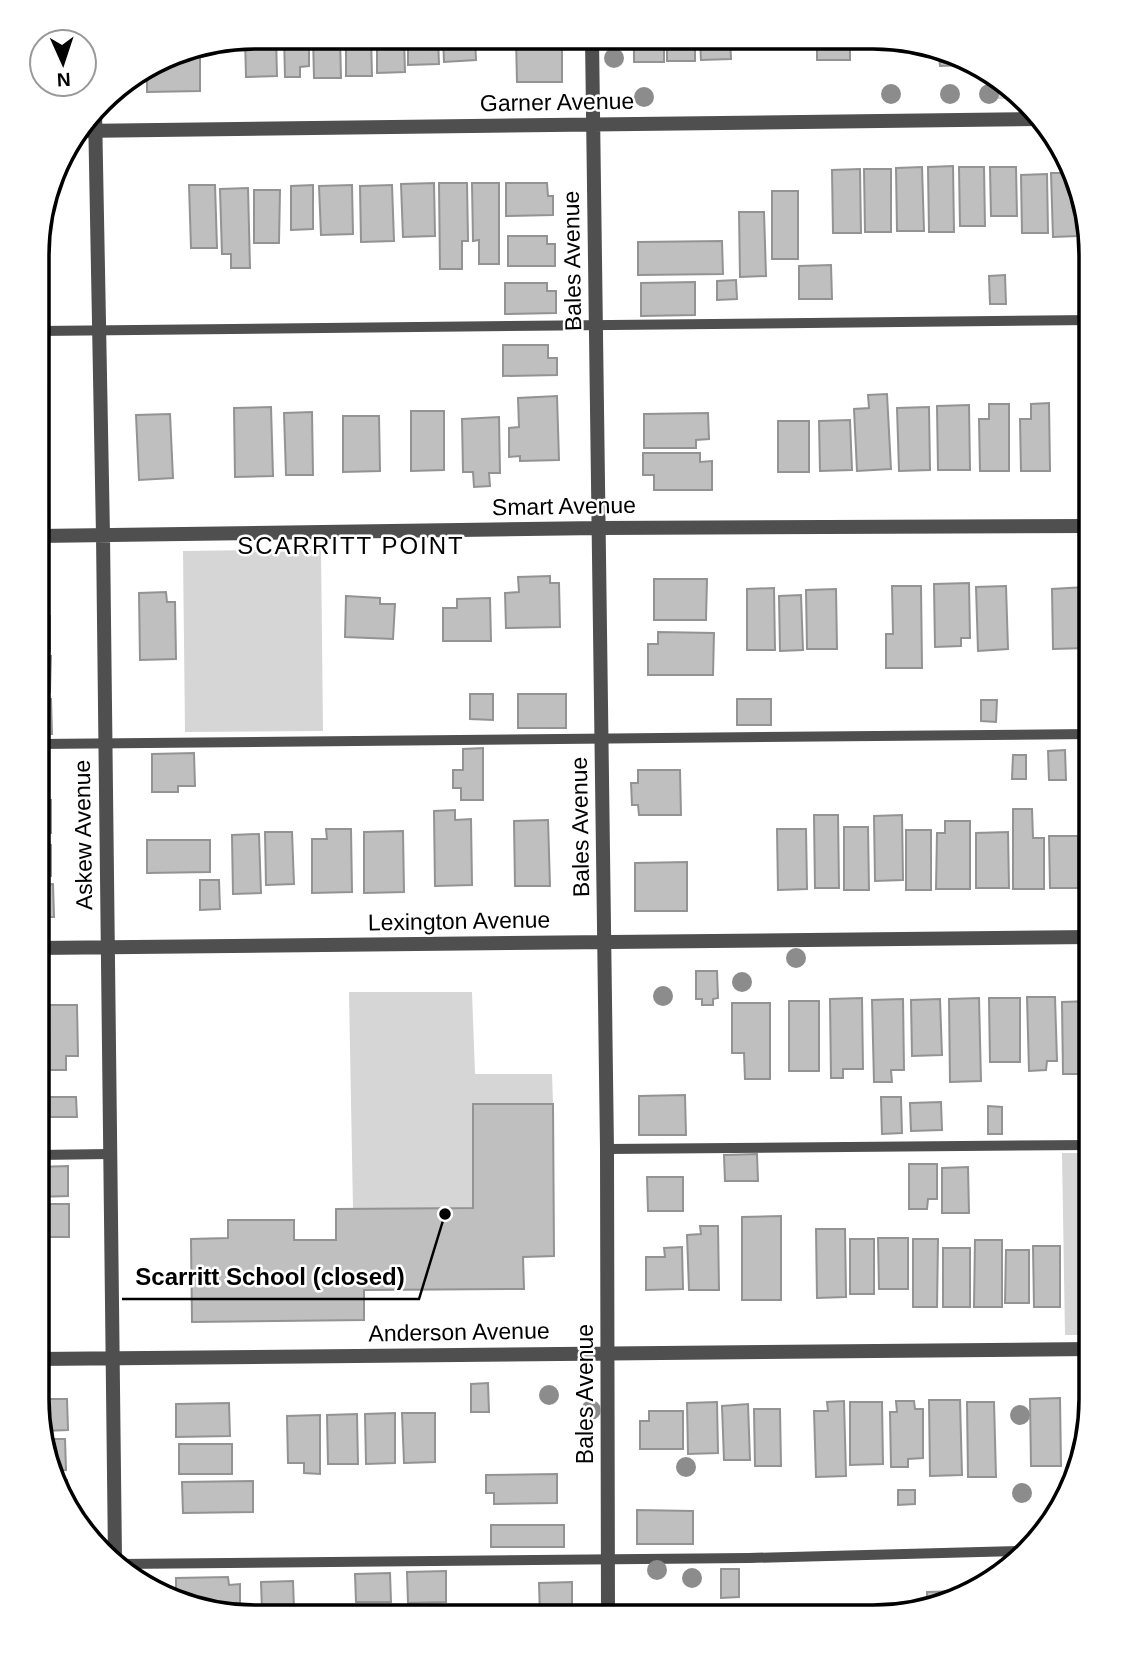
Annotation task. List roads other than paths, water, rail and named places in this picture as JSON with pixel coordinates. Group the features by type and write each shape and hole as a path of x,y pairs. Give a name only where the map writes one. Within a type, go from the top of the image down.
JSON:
{"street":[{"name":"Bales Avenue","path":"592,49 607,1149 608,1605"},
{"name":"Garner Avenue","path":"92,130 1027,119"},
{"name":"Askew Avenue","path":"95,126 103,535 115,1550"},
{"name":"Smart Avenue","path":"49,536 599,528 1079,526"},
{"name":"Lexington Avenue","path":"49,948 1079,937"},
{"name":"Anderson Avenue","path":"49,1359 1079,1349"}],"lane":[{"path":"49,331 1079,320"},
{"path":"49,744 1079,734"},
{"path":"607,1149 1079,1145"},
{"path":"49,1155 110,1154"},
{"path":"133,1564 749,1558 1012,1551"}],"place":[{"name":"Scarritt School (closed)","path":"445,1214"}],"district":[{"name":"SCARRITT POINT","path":"351,546"}]}
